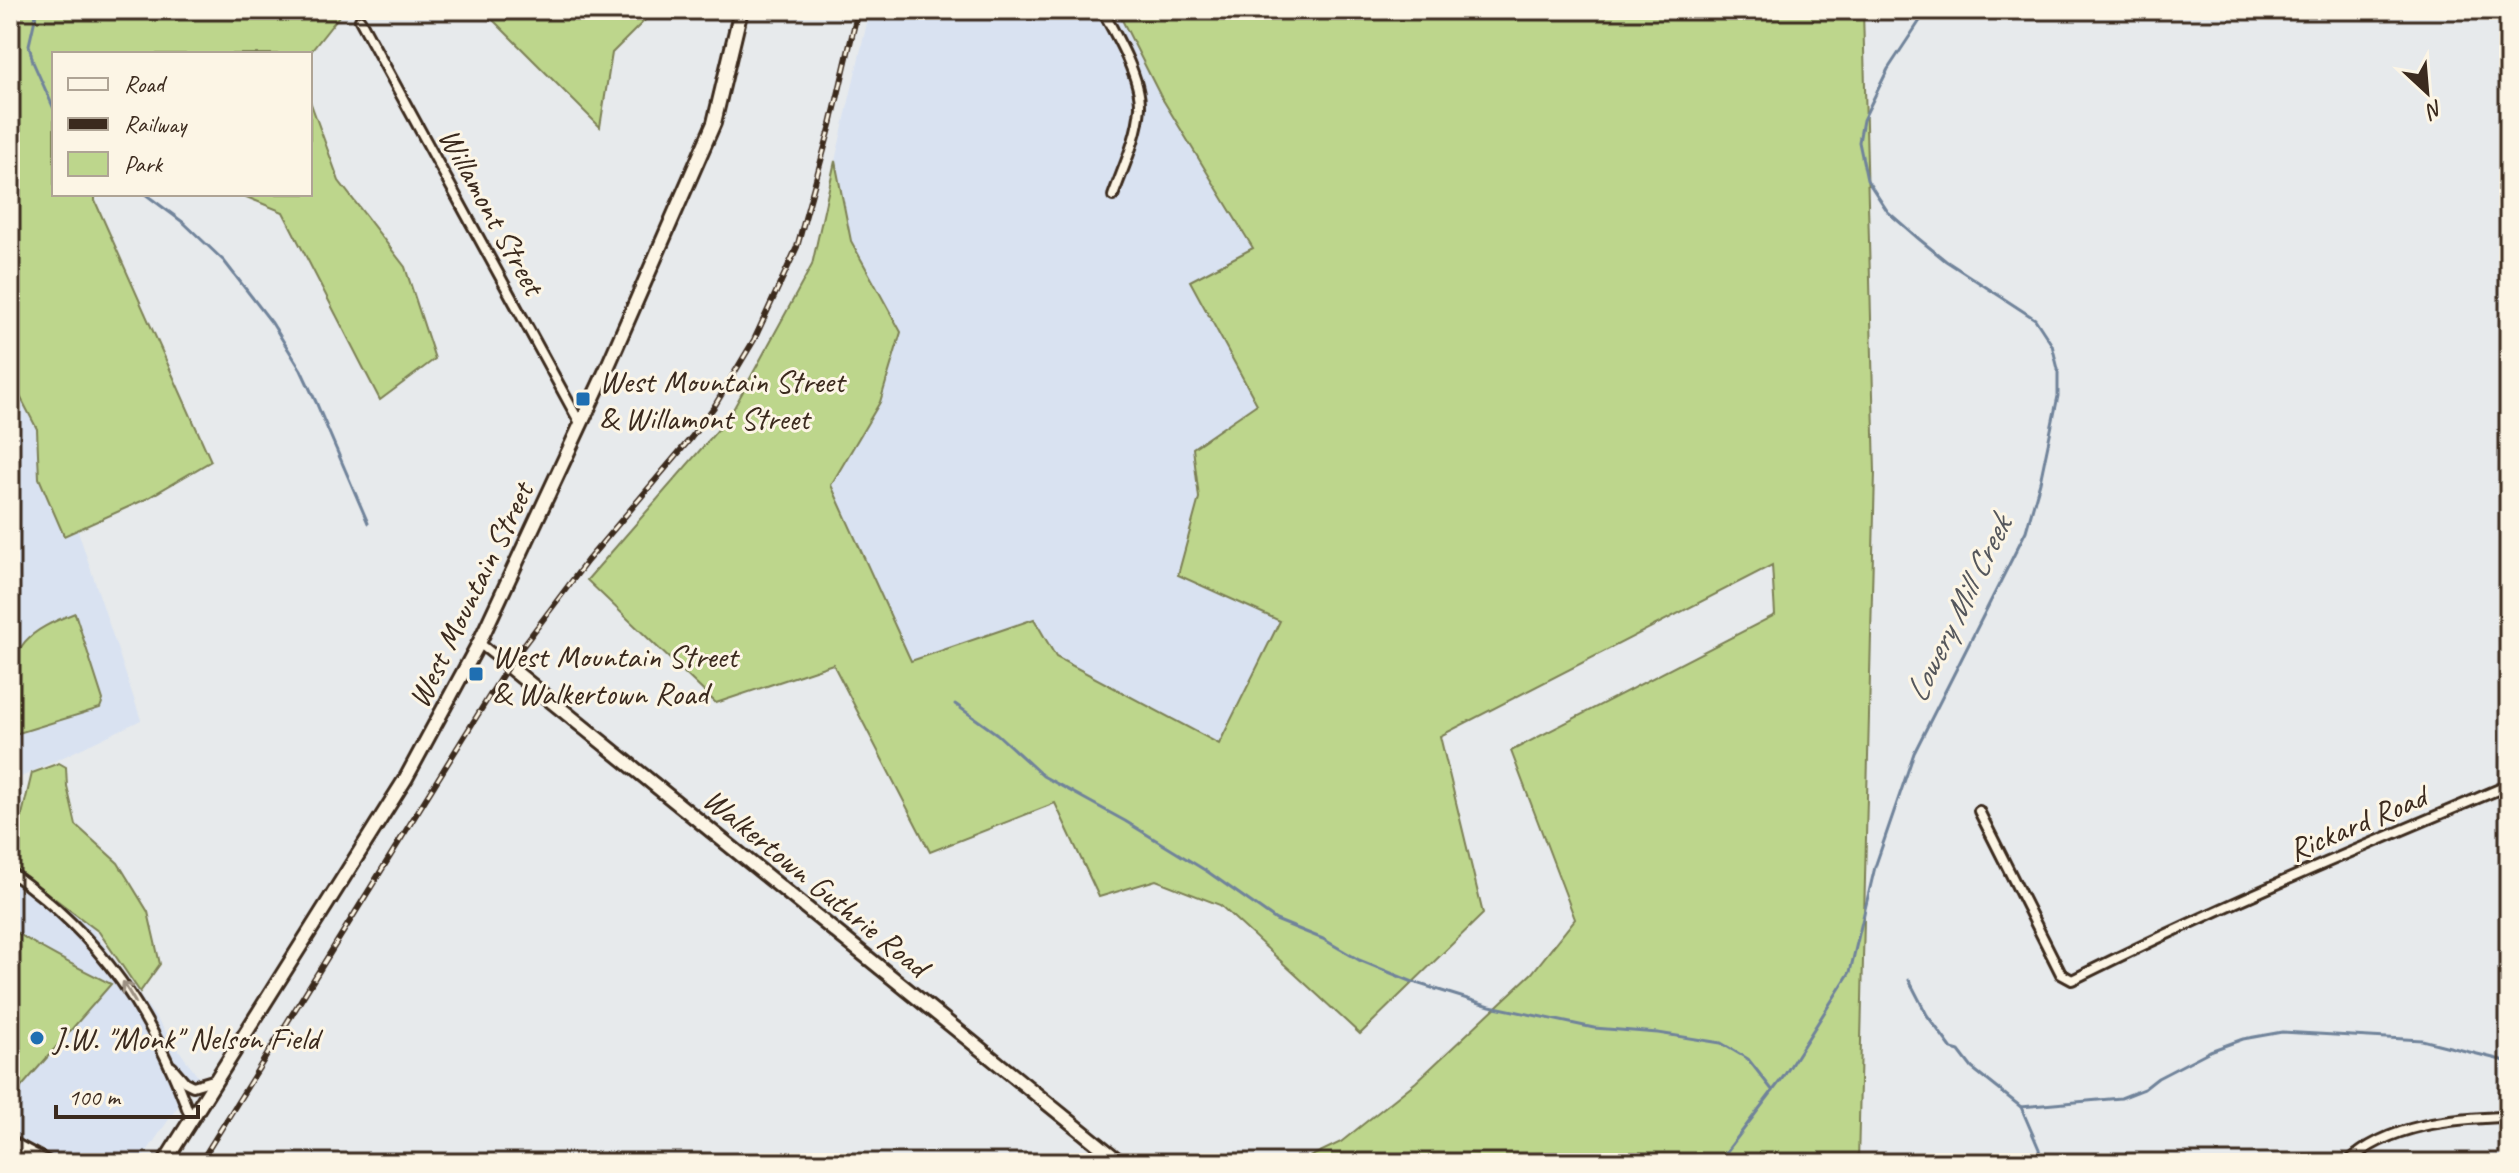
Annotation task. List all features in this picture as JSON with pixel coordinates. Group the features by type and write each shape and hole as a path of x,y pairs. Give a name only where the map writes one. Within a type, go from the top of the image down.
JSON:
{"main road":[{"name":"West Mountain Street","path":"164,1163 406,778 479,643 581,425 714,123 741,10"},
{"name":"Walkertown Guthrie Road","path":"508,666 1121,1163"},
{"path":"10,1143 47,1163"}],"street":[{"path":"1102,10 1132,75 1140,105 1134,136 1113,196"},
{"name":"Willamont Street","path":"360,20 581,425"},
{"name":"Walkertown Guthrie Road","path":"479,643 508,666"},
{"name":"Rickard Road","path":"1979,811 2013,873 2061,974 2072,980 2224,907 2509,785"},
{"path":"10,872 53,904 104,956 167,1060 191,1119"},
{"path":"167,1060 185,1082 193,1086 204,1085 218,1077"},
{"path":"2347,1163 2366,1147 2406,1130 2509,1117"}],"shaded area":[{"path":"870,10 1117,10 1160,95 1253,249 1190,281 1257,404 1193,448 1199,498 1178,575 1281,620 1219,745 1056,657 1034,619 911,661 831,485 880,402 901,332 851,241 835,161"},
{"path":"10,366 48,441 141,720 19,778 10,812"},
{"path":"10,844 89,924 198,1077 139,1163 68,1163 10,1133"}],"green space":[{"path":"10,10 352,10 340,15 311,52 52,52 52,196 95,196 211,461 146,499 64,536 39,478 37,429 10,377"},
{"path":"483,10 655,10 612,53 600,127"},
{"path":"1117,10 1863,10 1875,472 1858,1163 1297,1163 1341,1142 1416,1082 1532,973 1575,919 1511,751 1775,615 1772,565 1440,736 1483,914 1360,1034 1220,905 1156,880 1099,897 1055,803 930,852 833,664 716,703 587,580 729,417 812,265 835,161 851,241 901,332 880,402 831,485 911,661 1034,619 1056,657 1219,744 1280,621 1178,575 1199,498 1193,448 1257,404 1190,281 1253,248 1160,95"},
{"path":"312,107 339,181 405,267 435,359 380,400 283,212 244,196 312,196"},
{"path":"75,613 103,700 100,708 12,735 11,679 18,652 45,626"},
{"path":"59,763 66,767 76,825 118,863 148,912 160,964 140,992 99,932 10,865 32,773"},
{"name":"J.W. \"Monk\" Nelson Field","path":"10,928 111,984 17,1092 10,1093"}],"waterway":[{"path":"37,10 29,45 52,105"},
{"name":"Lowery Mill Creek","path":"1718,1163 1784,1076 1850,972 1875,867 1914,753 2026,531 2058,396 2058,369 2052,345 2035,319 1946,261 1919,239 1888,212 1867,180 1859,142 1863,120 1888,69 1927,10"},
{"path":"148,196 184,223 224,261 272,323 301,370 368,523"},
{"path":"955,704 997,734 1043,776 1208,872 1276,920 1323,939 1359,960 1413,982 1490,1006 1594,1028 1658,1033 1721,1043 1748,1059 1773,1091"},
{"name":"Lowery Mill Creek","path":"1909,980 1927,1015 1952,1049 1959,1051 1972,1068 2021,1107 2039,1149 2041,1163"},
{"path":"2021,1107 2121,1098 2144,1089 2158,1078 2210,1051 2243,1039 2282,1032 2422,1040 2509,1062"}],"railway":[{"path":"200,1163 508,666 587,561 691,438 714,407 754,340 797,247 831,125 858,10"}],"place":[{"name":"West Mountain Street & Willamont Street","path":"583,399"},
{"name":"West Mountain Street & Walkertown Road","path":"476,674"},
{"name":"J.W. \"Monk\" Nelson Field","path":"37,1038"}]}
